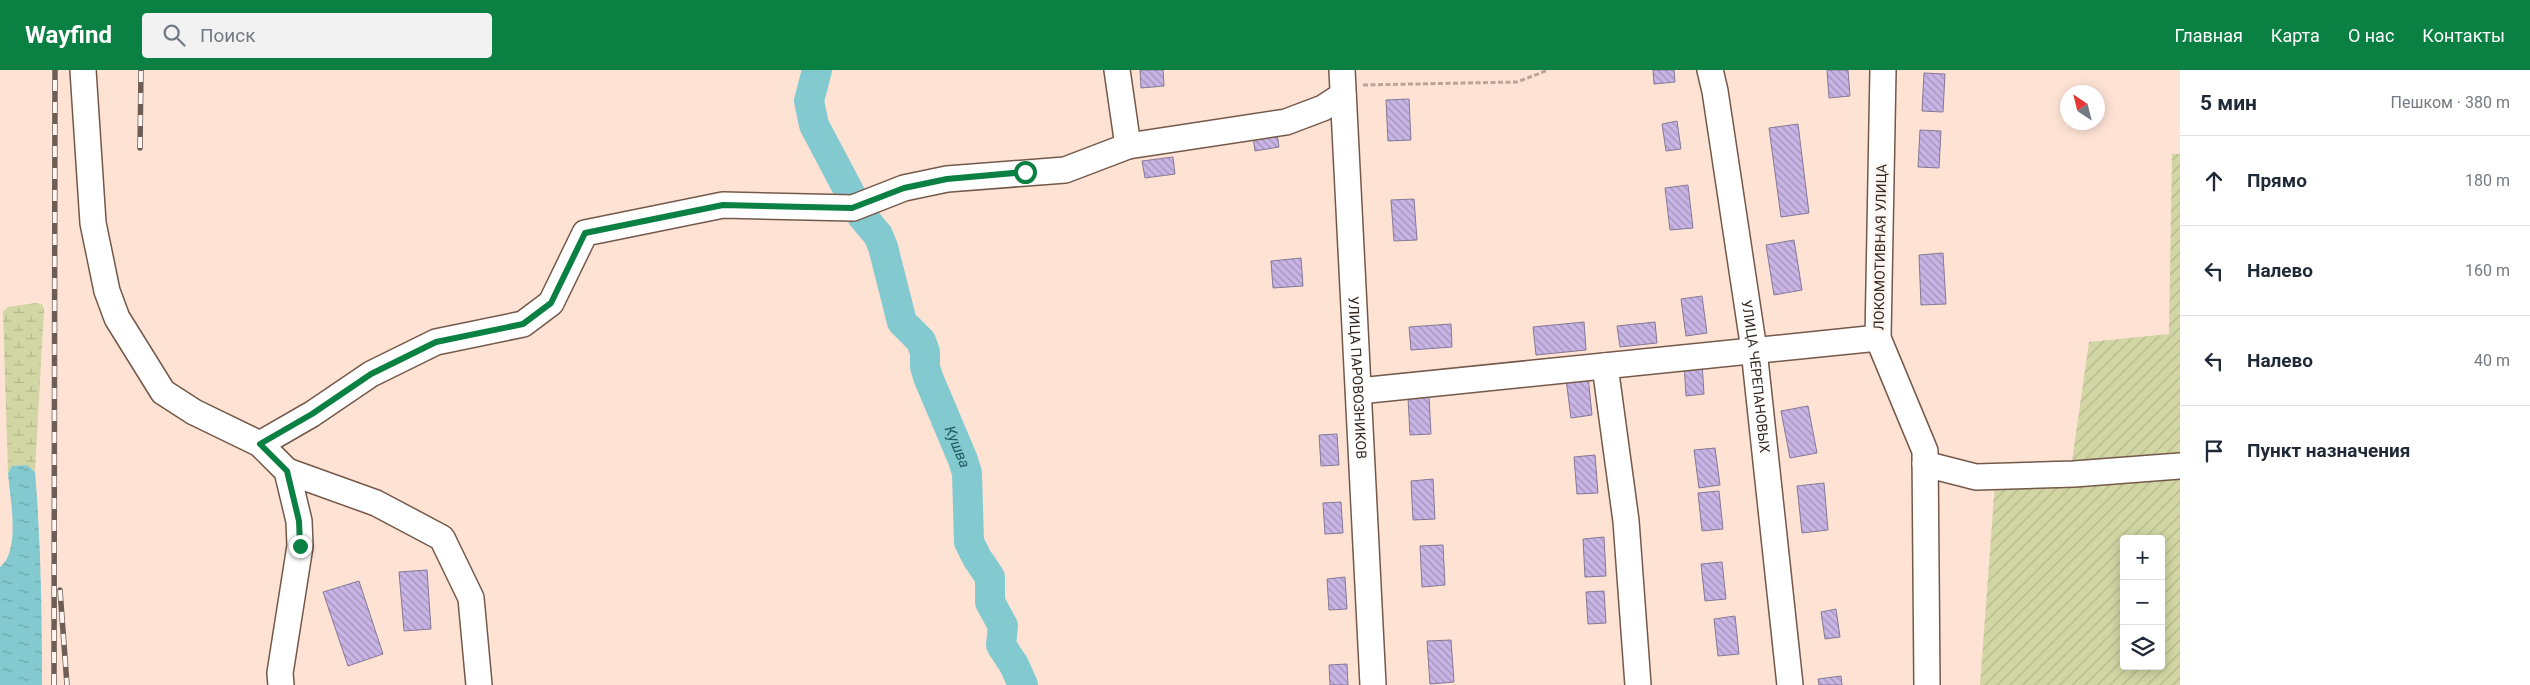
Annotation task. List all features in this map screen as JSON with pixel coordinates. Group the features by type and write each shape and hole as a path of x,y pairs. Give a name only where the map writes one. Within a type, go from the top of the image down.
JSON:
{"street":[{"path":"83,70 93,223 107,291 118,318 163,392 194,412 260,444 287,471 376,503 442,538 470,598 479,685"},
{"path":"1117,70 1128,146"},
{"name":"УЛИЦА ЧЕРЕПАНОВЫХ","path":"1710,70 1715,91 1754,350 1790,685"},
{"name":"ЛОКОМОТИВНАЯ УЛИЦА","path":"1883,70 1878,338 1925,451 1927,685"},
{"path":"260,444 312,414 371,374 436,342 523,324 551,303 585,233 723,205 852,208 904,188 947,179 1065,170 1128,146 1286,122 1324,108 1342,83"},
{"name":"УЛИЦА ПАРОВОЗНИКОВ","path":"1342,83 1373,685"},
{"path":"1358,391 1878,338"},
{"path":"1605,366 1626,521 1638,685"},
{"path":"1925,464 1976,477 2074,474 2180,466"},
{"path":"281,685 280,673 300,546 299,521 287,471"}],"path":[{"path":"1342,83 1405,86 1517,82 1548,70"}],"green space":[{"path":"2172,154 2180,154 2180,685 1980,685 1995,483 2072,461 2089,342 2169,334"},
{"path":"36,303 42,304 44,310 35,472 27,465 12,466 8,473 3,312 8,307"}],"water":[{"path":"27,465 35,472 37,499 41,578 42,685 0,685 0,567 10,549 13,523 8,473 12,466"}],"building":[{"path":"1140,70 1163,70 1164,86 1141,88"},
{"path":"1653,70 1674,70 1675,82 1654,84"},
{"path":"1827,70 1848,70 1850,96 1829,98"},
{"path":"1924,73 1945,74 1943,112 1922,111"},
{"path":"1409,99 1411,140 1388,141 1386,100"},
{"path":"1677,121 1681,149 1666,151 1662,124"},
{"path":"1798,124 1809,213 1781,217 1769,128"},
{"path":"1920,130 1941,131 1939,168 1918,167"},
{"path":"1277,133 1279,147 1255,151 1253,136"},
{"path":"1173,157 1175,174 1145,178 1142,161"},
{"path":"1688,185 1693,228 1670,230 1665,188"},
{"path":"1414,199 1417,240 1394,241 1391,200"},
{"path":"1794,240 1802,290 1774,295 1766,245"},
{"path":"1943,253 1946,304 1921,305 1919,255"},
{"path":"1301,258 1303,286 1273,288 1271,261"},
{"path":"1702,296 1707,333 1686,336 1681,299"},
{"path":"1584,322 1586,350 1536,355 1533,327"},
{"path":"1655,322 1657,343 1620,347 1617,326"},
{"path":"1451,324 1452,347 1411,350 1409,327"},
{"path":"1702,363 1704,394 1686,396 1684,364"},
{"path":"1588,376 1592,415 1571,418 1566,379"},
{"path":"1429,397 1431,434 1410,435 1408,398"},
{"path":"1808,406 1817,453 1790,458 1781,411"},
{"path":"1337,434 1339,465 1321,466 1319,435"},
{"path":"1715,448 1720,485 1699,488 1694,450"},
{"path":"1595,455 1598,493 1577,494 1574,457"},
{"path":"1433,479 1435,519 1413,520 1411,481"},
{"path":"1824,483 1828,530 1802,533 1797,486"},
{"path":"1719,491 1723,529 1702,531 1698,493"},
{"path":"1341,502 1343,533 1325,534 1323,503"},
{"path":"1604,537 1606,576 1585,577 1583,539"},
{"path":"1443,545 1445,585 1422,587 1420,546"},
{"path":"1722,562 1726,599 1705,601 1701,564"},
{"path":"427,570 431,629 404,631 399,572"},
{"path":"1345,577 1347,609 1329,610 1327,579"},
{"path":"359,581 383,654 348,666 323,592"},
{"path":"1604,591 1606,623 1588,624 1586,592"},
{"path":"1836,609 1840,637 1825,639 1821,612"},
{"path":"1735,616 1739,654 1718,656 1714,619"},
{"path":"1451,640 1454,682 1430,684 1427,641"},
{"path":"1347,664 1348,685 1330,685 1329,665"},
{"path":"1841,676 1842,685 1819,685 1818,679"}],"waterway":[{"name":"Кушва","path":"817,70 809,101 814,125 852,197"},
{"name":"Кушва","path":"862,216 878,235 883,247 902,322 921,341 925,352 925,367 928,377 963,460 967,473 969,542 990,577 990,602 1003,626 1001,645 1014,665 1023,685"}],"railway":[{"path":"54,685 55,70"},
{"path":"140,148 141,70"},
{"path":"60,590 67,685"}],"route":[{"path":"300,546 299,521 287,471 260,444 312,414 371,374 436,342 523,324 551,303 585,233 705,207 723,205 852,208 904,188 947,179 1025,172"}]}
